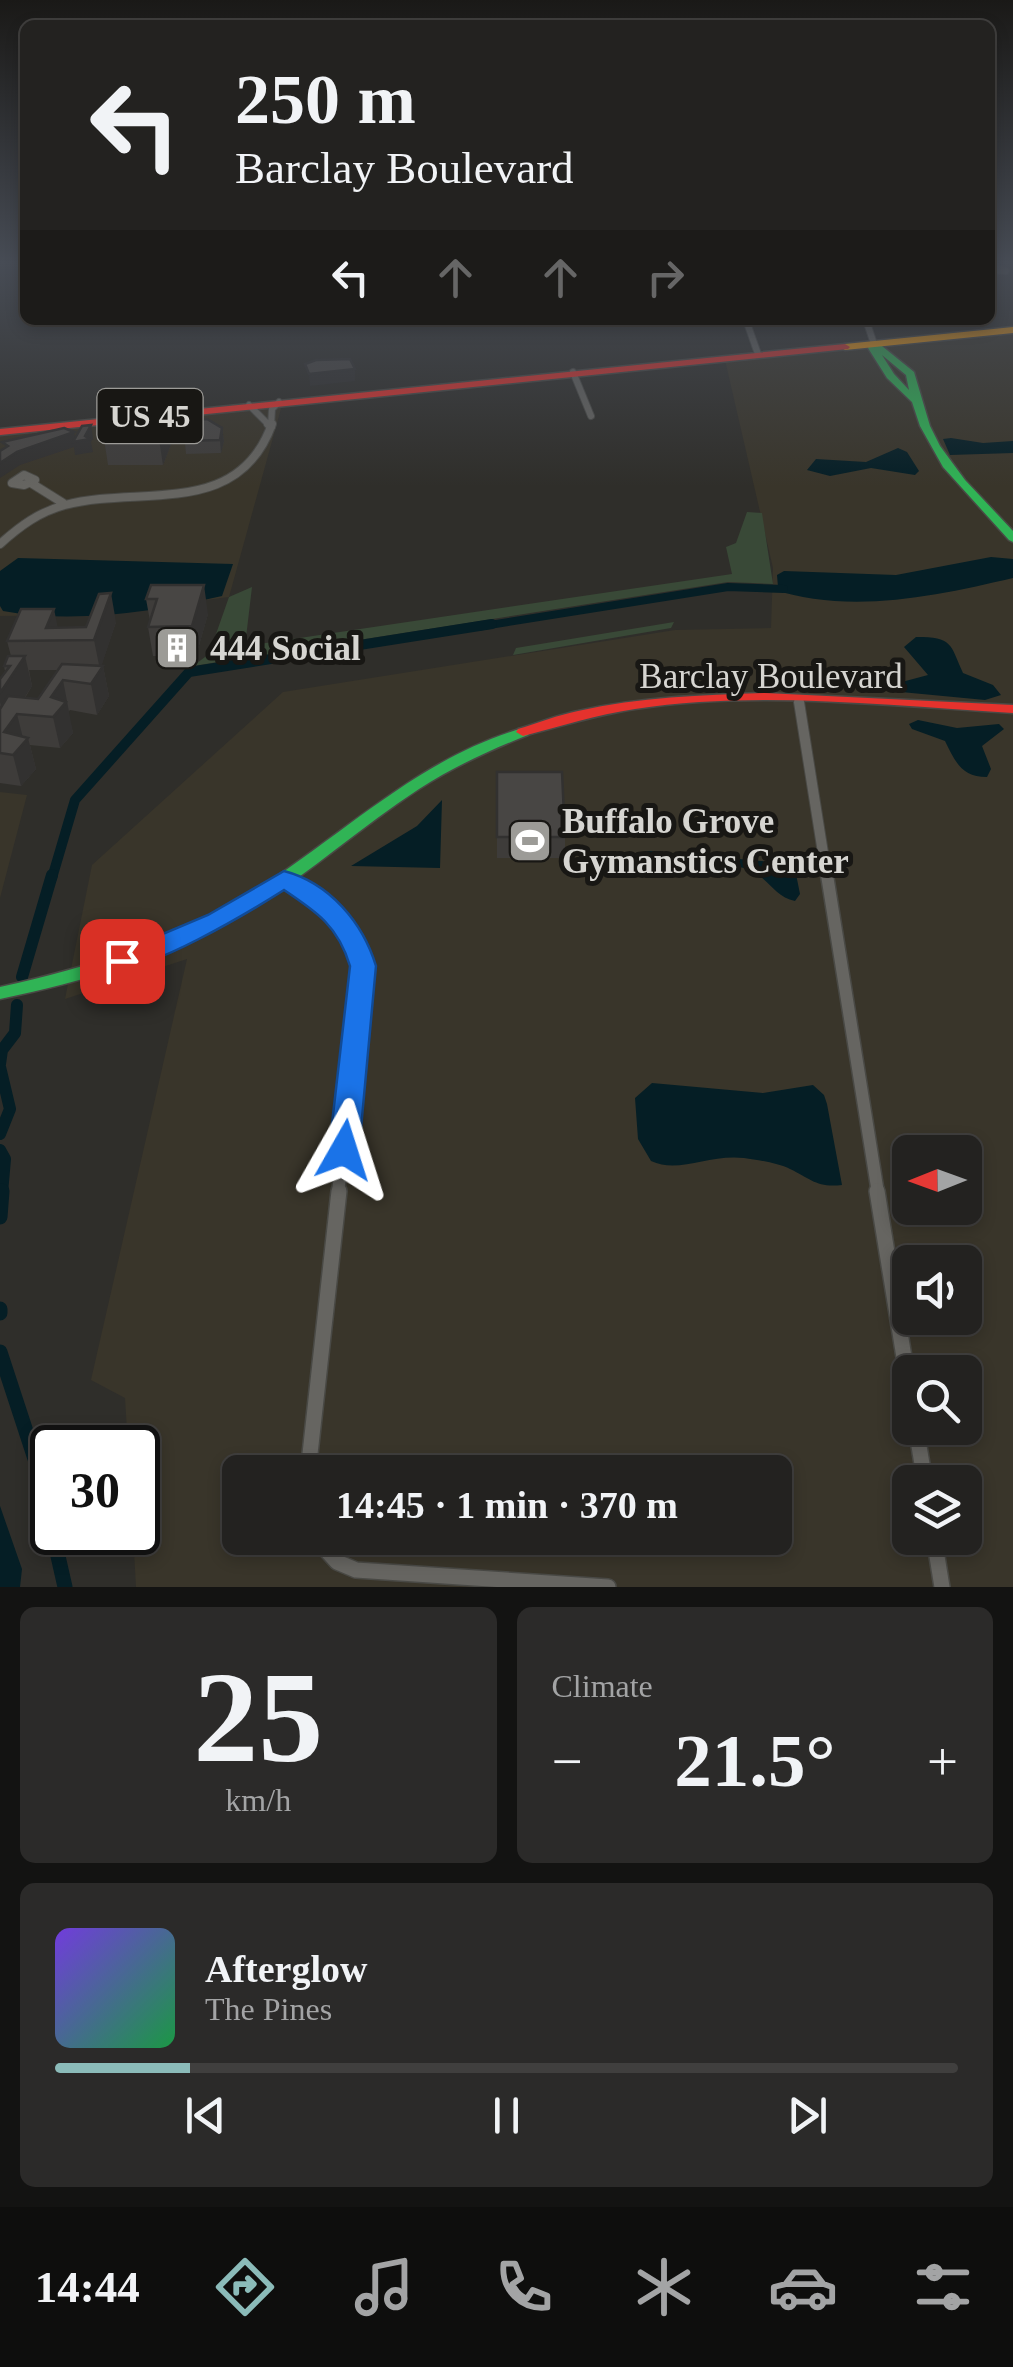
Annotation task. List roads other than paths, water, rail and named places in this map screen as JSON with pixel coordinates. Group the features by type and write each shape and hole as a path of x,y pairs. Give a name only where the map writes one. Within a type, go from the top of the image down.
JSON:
{"street":[{"path":"753,339 758,354"},
{"path":"872,339 872,351 885,364 888,378 914,400 927,436 947,470 1013,538"},
{"name":"US 45","path":"0,432 923,339"},
{"path":"573,372 590,416"},
{"path":"0,544 18,524 59,505 107,496 174,494 228,481 251,468 271,427 272,410 279,402"},
{"path":"249,406 271,427"},
{"path":"28,484 59,505"},
{"path":"799,702 904,1355"},
{"name":"Barclay Boulevard","path":"0,993 72,978 177,940 284,879 424,780 468,754 527,730 651,704 799,702 1013,709"},
{"path":"284,879 335,912 355,939 363,966 310,1455"},
{"path":"331,1555 356,1570 608,1587"},
{"path":"937,1555 942,1587"}],"water":[{"path":"943,439 983,443 1013,441 1013,453 950,455"},
{"path":"898,448 907,452 919,471 915,475 871,468 830,476 807,470 816,459 866,462"},
{"path":"991,557 1013,559 1013,578 923,596 862,602 801,597 772,589 778,587 777,575 784,571 896,575"},
{"path":"18,558 233,564 222,596 141,611 57,616 3,611 0,571"},
{"path":"916,637 944,641 963,673 993,685 1001,695 985,700 901,692 898,683 928,675 904,647"},
{"path":"918,720 957,728 999,724 1004,729 982,746 991,769 987,777 965,771 945,741 912,729 909,724"},
{"path":"442,800 440,868 351,866 417,826"},
{"path":"649,851 794,864 800,894 795,901 787,899 759,875 730,865 627,868 627,855"},
{"path":"652,1083 763,1093 813,1085 827,1104 842,1185 820,1184 780,1165 744,1158 683,1165 651,1161 638,1139 635,1098"},
{"path":"0,1506 22,1569 20,1587 0,1587"}],"waterway":[{"path":"477,627 728,587 784,589"},
{"path":"52,878 75,800 189,672 492,624"},
{"path":"22,977 52,875"},
{"path":"0,1064 2,1050 15,1033 17,1005"},
{"path":"0,1067 10,1109 0,1134"},
{"path":"0,1150 5,1159 2,1193"},
{"path":"0,1217 2,1191"},
{"path":"0,1352 38,1468 65,1587"}],"place":[{"name":"444 Social","path":"177,648"},
{"name":"Buffalo Grove Gymanstics Center","path":"530,841"}]}
